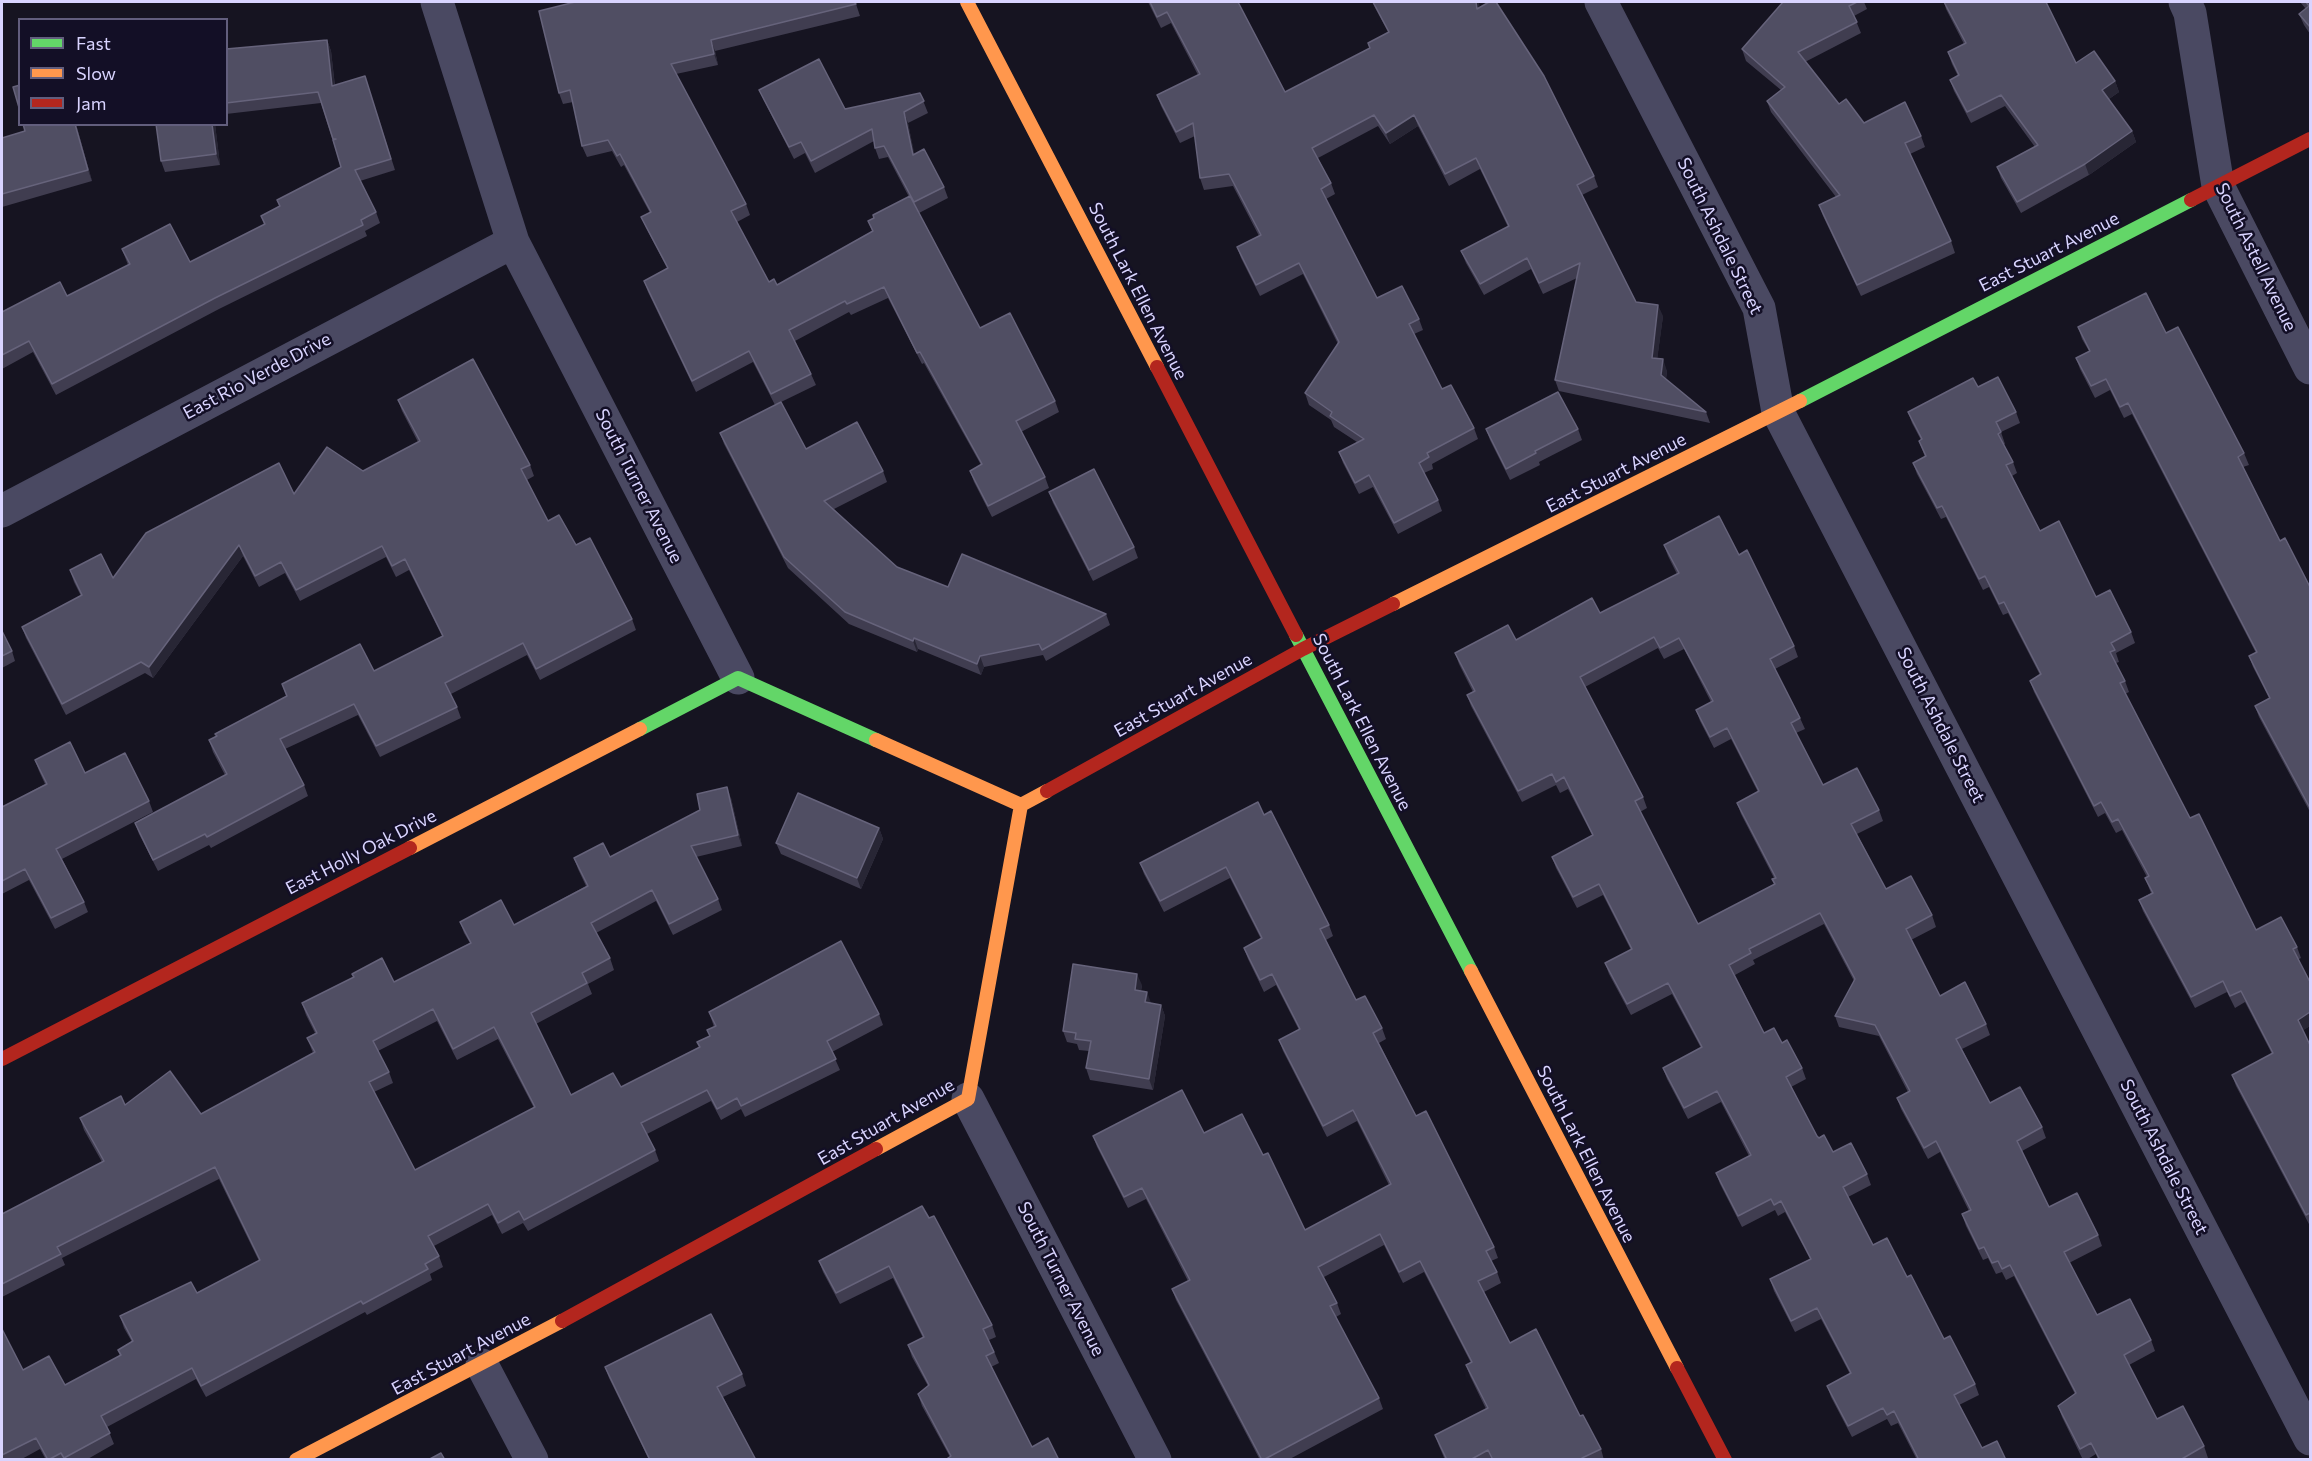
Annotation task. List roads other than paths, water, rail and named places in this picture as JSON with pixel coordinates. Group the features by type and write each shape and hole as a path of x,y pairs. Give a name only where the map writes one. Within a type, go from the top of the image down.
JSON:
{"street":[{"name":"South Turner Avenue","path":"437,2 513,242 738,678"},
{"name":"South Lark Ellen Avenue","path":"967,2 1725,1460"},
{"name":"South Ashdale Street","path":"1601,2 1759,308 1778,412 2310,1439"},
{"name":"South Astell Avenue","path":"2185,2 2190,13 2218,186 2310,368"},
{"name":"East Stuart Avenue","path":"296,1460 482,1365 968,1100 1021,805 1304,649 1778,412 2310,139"},
{"name":"East Rio Verde Drive","path":"2,511 513,242"},
{"path":"738,678 1021,805"},
{"name":"East Holly Oak Drive","path":"2,1059 738,678"},
{"name":"South Turner Avenue","path":"968,1100 1155,1460"},
{"path":"482,1365 532,1460"}]}
